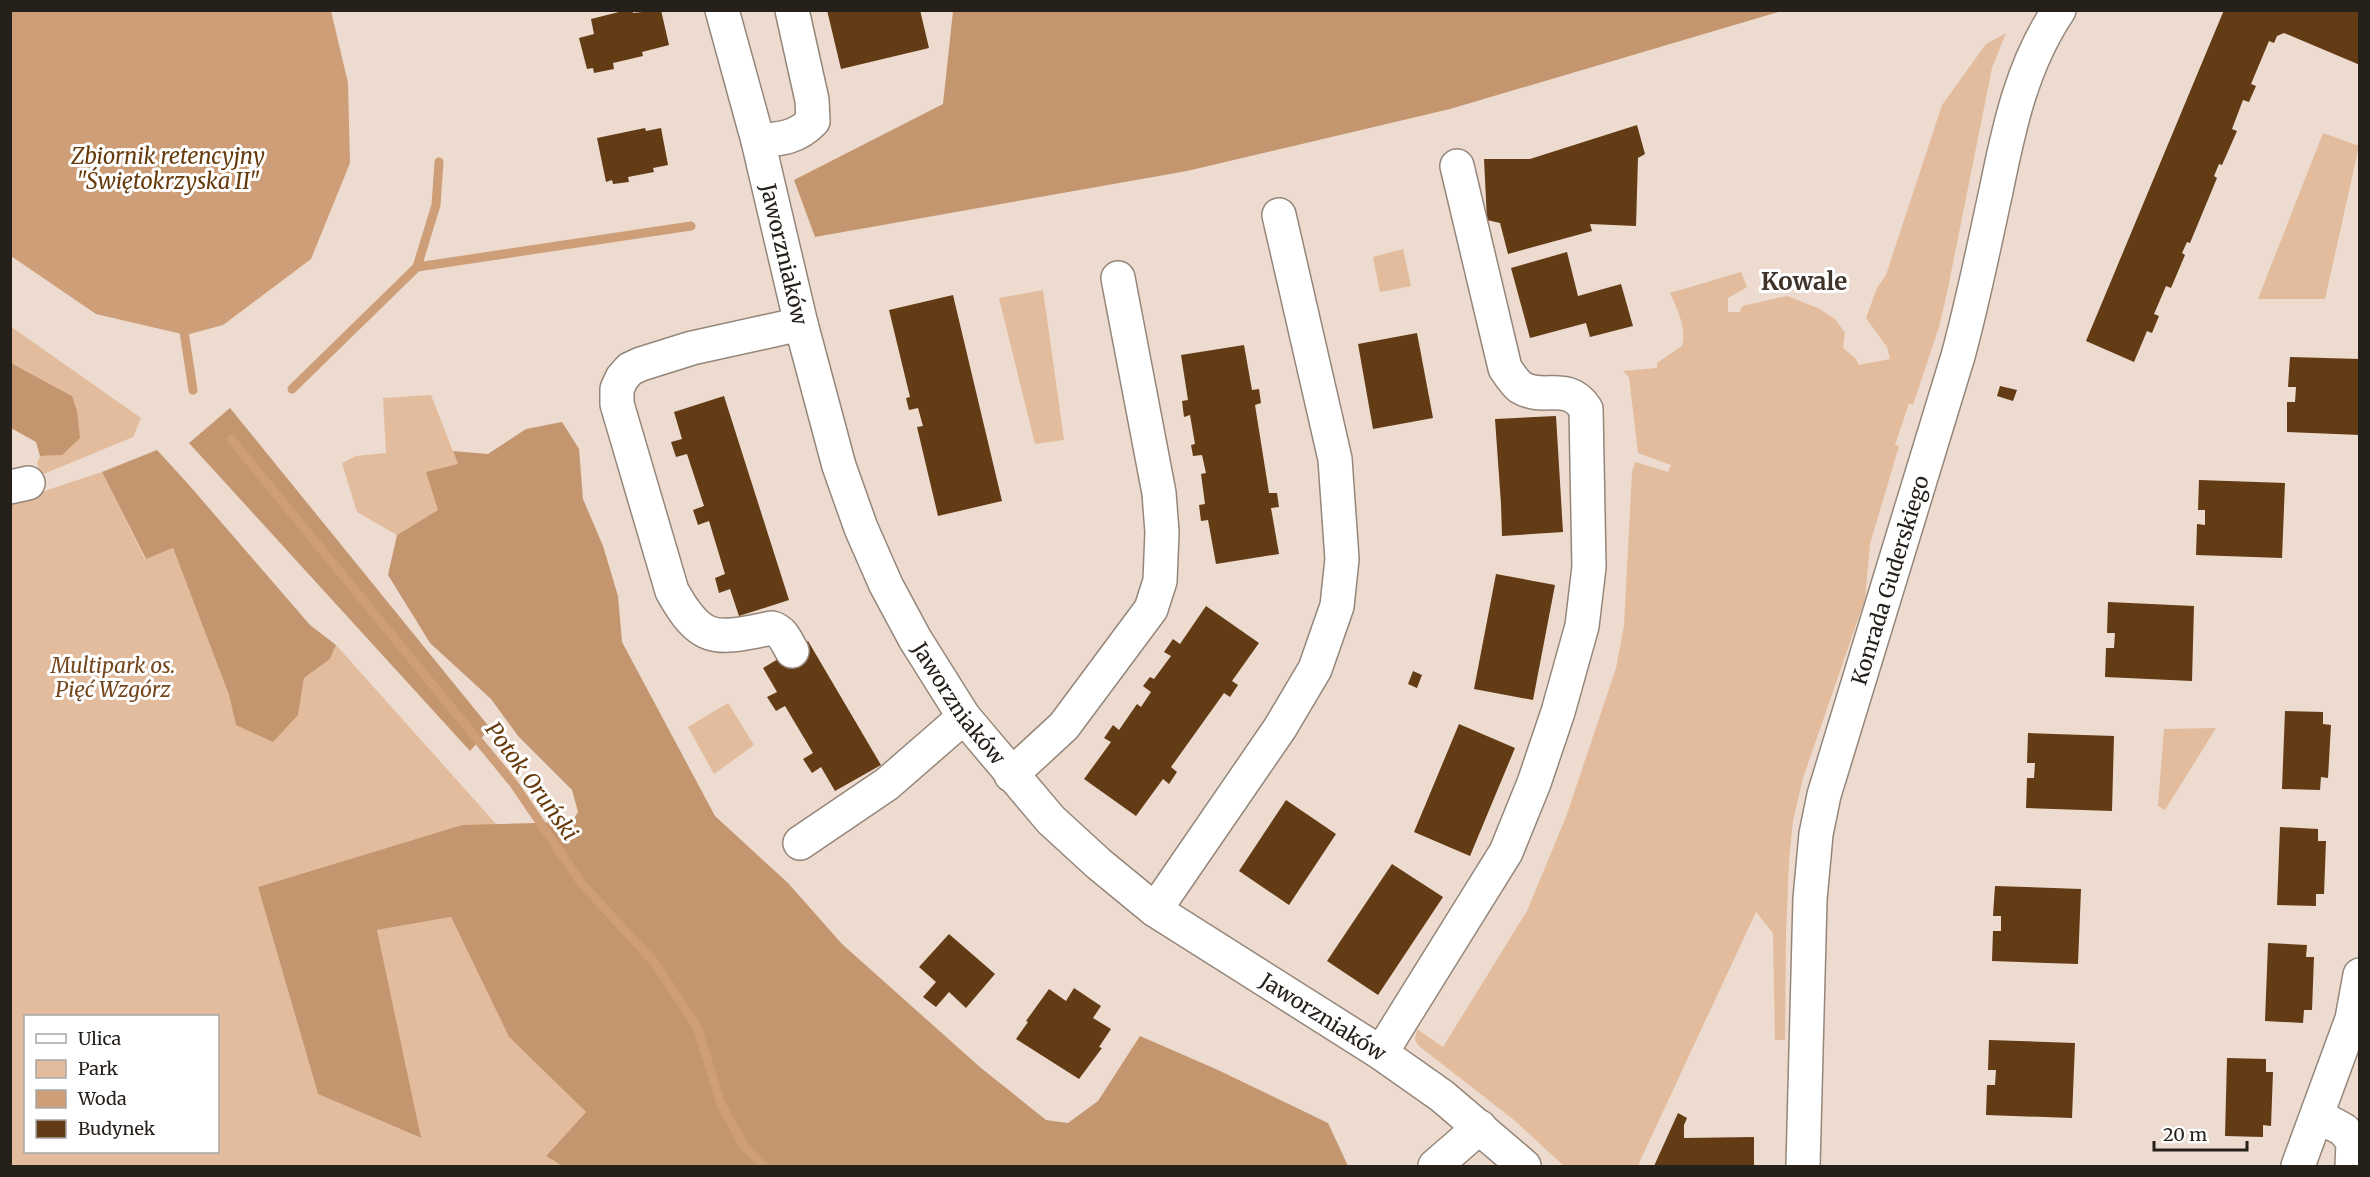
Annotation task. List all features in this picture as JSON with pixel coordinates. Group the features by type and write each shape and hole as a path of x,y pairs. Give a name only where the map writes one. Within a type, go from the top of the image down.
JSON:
{"street":[{"name":"Jaworzniaków","path":"723,10 758,141 801,324 839,466 861,528 886,585 915,639 964,717 1051,820 1099,864 1155,910 1381,1053 1442,1096 1524,1167"},
{"path":"758,141 789,138 805,129 813,121 812,100 792,10"},
{"name":"Konrada Guderskiego","path":"1803,1167 1809,910 1816,834 1824,795 1964,334 2022,82 2041,37 2059,10"},
{"path":"1381,1053 1467,917 1510,842 1534,783 1558,712 1582,626 1589,567 1586,409 1581,401 1564,392 1537,393 1520,386 1505,368 1456,166"},
{"path":"1155,910 1280,728 1315,669 1337,606 1342,559 1335,459 1280,215"},
{"path":"1011,775 1064,726 1151,609 1160,581 1162,532 1159,493 1118,278"},
{"path":"792,651 781,632 772,628 721,636 702,629 685,615 672,591 616,404 617,389 622,378 630,369 641,364 692,348 801,324"},
{"path":"800,843 887,784 964,717"},
{"path":"2298,1167 2352,1019 2360,975"},
{"path":"2318,1116 2344,1130 2353,1142 2352,1167"},
{"path":"1435,1167 1480,1127"}],"green space":[{"path":"2006,33 1992,68 1939,327 1913,405 1909,403 1895,445 1899,446 1870,544 1865,599 1803,778 1793,821 1786,934 1785,1040 1775,1040 1773,933 1756,912 1639,1166 1564,1166 1514,1120 1419,1046 1415,1040 1417,1029 1443,1047 1527,911 1566,817 1616,668 1624,626 1632,472 1635,462 1668,472 1671,465 1638,453 1629,377 1623,371 1657,368 1657,363 1682,346 1682,326 1670,293 1741,272 1747,287 1728,298 1728,312 1740,312 1742,306 1787,296 1818,308 1835,319 1845,333 1843,348 1855,358 1859,365 1890,359 1887,347 1866,318 1877,288 1886,275 1942,105 1986,44"},
{"path":"2323,133 2359,146 2325,299 2258,299"},
{"path":"1403,249 1411,286 1380,292 1373,257"},
{"path":"1043,290 1064,440 1035,444 999,298"},
{"path":"10,326 141,418 133,437 41,475 37,463 40,456 62,455 72,396 11,363"},
{"path":"431,395 458,464 438,510 397,535 357,512 342,463 356,456 386,453 383,398"},
{"name":"Multipark os. Pięć Wzgórz","path":"102,472 145,559 173,548 229,695 236,725 298,715 304,678 330,659 336,645 497,825 462,825 258,887 318,1094 420,1138 377,930 451,917 509,1037 586,1112 546,1156 562,1166 11,1166 11,502"},
{"path":"728,703 754,745 714,774 688,727"},
{"path":"2216,728 2165,810 2158,806 2164,729"}],"shaded area":[{"path":"953,10 1782,11 1450,109 1187,171 815,237 794,180 943,104"},
{"path":"11,363 72,396 77,411 80,438 62,455 40,456 36,442 11,428"},
{"path":"230,408 490,728 470,751 189,443"},
{"path":"562,422 579,449 583,499 603,546 618,596 622,642 715,816 788,883 842,944 981,1068 1046,1120 1068,1123 1098,1101 1140,1036 1218,1070 1328,1123 1348,1166 562,1166 546,1156 586,1112 509,1037 451,917 377,930 421,1138 318,1094 258,887 462,825 572,822 578,812 572,790 518,736 491,699 430,643 388,575 397,535 438,510 426,472 458,464 453,451 488,454 526,429"},
{"path":"157,450 310,625 336,645 330,659 304,678 298,715 273,742 236,725 229,695 173,548 146,559 102,472"}],"water":[{"name":"Zbiornik retencyjny \"Świętokrzyska II\"","path":"10,11 331,11 348,83 350,163 311,259 223,325 186,335 96,314 11,256"}],"building":[{"path":"632,10 633,13 661,10 669,45 642,52 643,56 613,63 614,69 594,73 593,68 587,69 579,38 594,34 591,19"},
{"path":"827,10 920,10 929,48 841,69"},
{"path":"2224,10 2360,10 2360,65 2284,33 2277,36 2274,43 2269,41 2251,84 2256,86 2249,102 2243,100 2232,129 2237,131 2222,165 2219,164 2214,176 2217,178 2190,243 2187,242 2182,253 2185,255 2171,288 2166,286 2154,314 2159,316 2152,333 2147,331 2134,362 2086,341"},
{"path":"1637,125 1645,154 1638,158 1636,226 1590,224 1592,231 1508,254 1500,223 1487,220 1484,159 1530,159"},
{"path":"645,128 646,131 661,128 668,165 653,168 654,172 628,177 629,182 613,184 612,180 606,182 597,138"},
{"path":"1567,252 1578,296 1621,284 1633,326 1590,337 1586,323 1530,338 1511,268"},
{"path":"953,295 1002,501 938,516 917,427 923,426 918,408 909,410 906,398 910,397 889,310"},
{"path":"1417,333 1433,418 1373,429 1358,344"},
{"path":"1244,345 1252,390 1259,389 1261,403 1255,405 1269,493 1277,493 1279,507 1271,508 1279,554 1216,564 1208,520 1201,521 1199,505 1205,504 1201,474 1206,473 1202,455 1193,456 1191,445 1195,444 1190,415 1184,417 1182,401 1188,400 1181,355"},
{"path":"2290,357 2360,359 2360,435 2287,432 2287,402 2295,402 2296,387 2288,387"},
{"path":"2000,386 2017,390 2013,401 1997,396"},
{"path":"724,396 789,600 739,616 730,589 719,593 715,578 725,574 709,521 698,525 693,510 704,506 687,454 676,457 671,442 682,439 674,412"},
{"path":"1556,416 1563,532 1502,536 1495,419"},
{"path":"2199,480 2285,483 2282,558 2196,555 2197,524 2205,525 2205,510 2198,510"},
{"path":"1496,574 1555,585 1533,700 1474,689"},
{"path":"2108,602 2194,606 2192,681 2105,677 2106,648 2114,648 2115,633 2107,633"},
{"path":"1206,606 1259,643 1232,681 1238,685 1230,697 1224,693 1171,767 1177,772 1169,784 1163,779 1136,816 1084,779 1111,742 1104,738 1113,725 1119,730 1137,704 1141,707 1151,692 1143,686 1150,677 1154,679 1171,656 1164,652 1173,639 1180,644"},
{"path":"808,641 881,765 835,791 821,767 812,773 803,759 813,753 785,706 776,711 767,697 777,692 763,668"},
{"path":"1413,671 1422,675 1417,688 1408,684"},
{"path":"2285,711 2323,712 2323,724 2331,725 2328,778 2321,777 2320,790 2282,789"},
{"path":"1459,724 1515,748 1470,856 1414,832"},
{"path":"2028,733 2114,736 2112,811 2026,808 2027,778 2034,778 2035,763 2027,763"},
{"path":"1286,800 1336,834 1289,905 1239,871"},
{"path":"2280,827 2318,829 2318,841 2326,841 2324,894 2316,894 2316,906 2277,905"},
{"path":"1392,864 1443,897 1378,995 1327,961"},
{"path":"1995,886 2081,889 2078,964 1992,961 1993,931 2001,931 2001,916 1993,916"},
{"path":"949,934 995,974 966,1008 949,992 936,1007 923,997 936,982 919,967"},
{"path":"2268,943 2307,945 2306,957 2314,957 2312,1010 2304,1010 2303,1023 2265,1021"},
{"path":"1074,988 1101,1006 1093,1018 1111,1029 1099,1047 1102,1048 1079,1079 1016,1039 1049,989 1066,1001"},
{"path":"1989,1040 2075,1043 2072,1118 1986,1115 1987,1085 1995,1085 1996,1070 1988,1070"},
{"path":"2227,1058 2266,1059 2266,1072 2273,1072 2271,1126 2263,1125 2263,1137 2225,1136"},
{"path":"1678,1113 1687,1118 1684,1125 1684,1138 1754,1137 1754,1166 1654,1166"}],"waterway":[{"path":"292,389 417,267 436,205 439,162"},
{"path":"417,267 691,226"},
{"name":"Potok Oruński","path":"183,325 193,390"},
{"name":"Potok Oruński","path":"231,439 514,784 581,883 655,963 697,1027 721,1104 744,1146 765,1166"}],"district":[{"name":"Kowale","path":"1804,281"}]}
